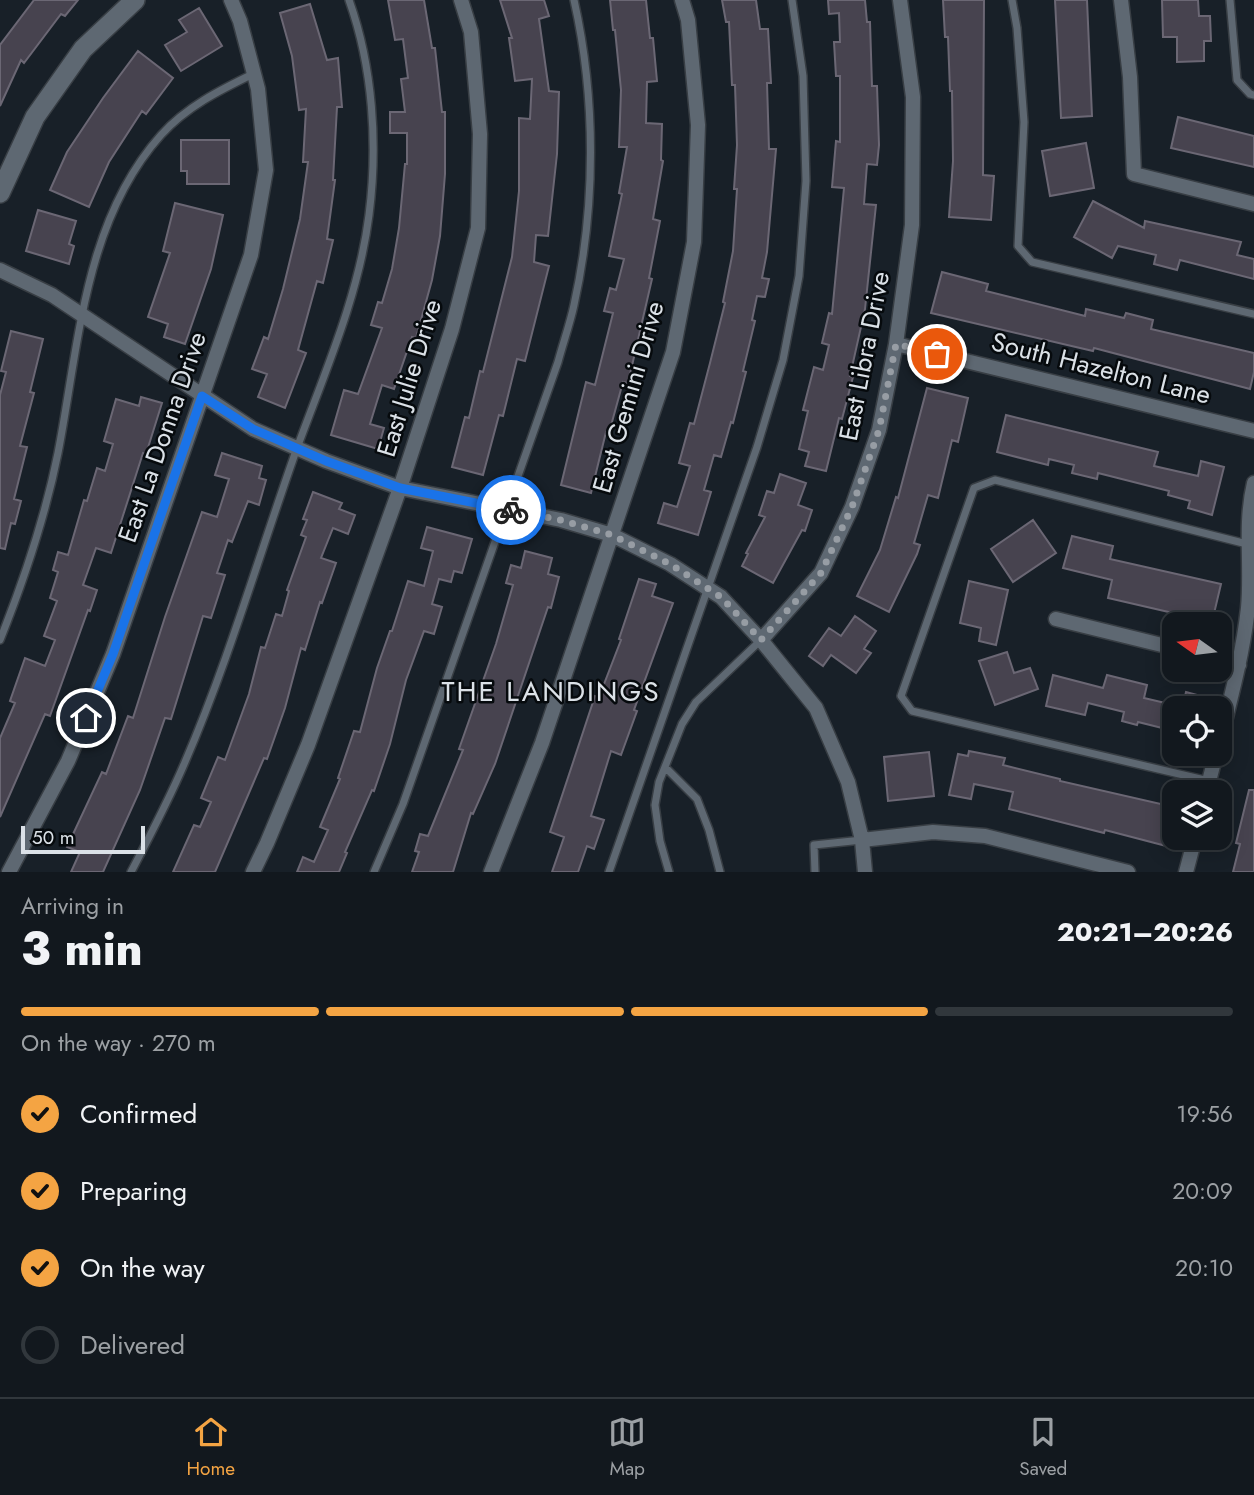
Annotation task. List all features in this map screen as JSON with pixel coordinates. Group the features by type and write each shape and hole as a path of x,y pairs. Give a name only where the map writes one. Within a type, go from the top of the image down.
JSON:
{"street":[{"path":"0,193 35,117 83,49 135,0"},
{"name":"East La Donna Drive","path":"9,872 68,761 113,654 251,255 266,170 258,89 240,21 231,0"},
{"name":"East Julie Drive","path":"253,872 308,745 400,488 452,329 478,228 480,134 471,32 461,0"},
{"name":"East Gemini Drive","path":"491,872 542,743 673,352 694,242 698,125 688,20 682,0"},
{"name":"East Libra Drive","path":"761,640 821,573 852,507 879,430 896,344 912,225 913,97 900,0"},
{"path":"1121,0 1130,77 1134,174 1254,204"},
{"path":"0,270 52,295 253,429 297,449 400,488 561,520 612,535 670,564 721,597 761,640 816,708 848,782 862,841 865,872"},
{"name":"South Hazelton Lane","path":"896,344 1254,430"},
{"path":"1232,696 1240,665 1248,606 1247,544 1254,484"},
{"path":"1056,619 1162,646"},
{"path":"1232,663 1240,665"},
{"path":"862,841 933,832 985,836 1128,872"},
{"path":"1186,872 1192,850"}],"lane":[{"path":"131,872 186,761 256,571 357,275 369,216 371,104 364,58 349,0"},
{"path":"374,872 403,804 561,351 574,304 585,236 590,164 588,93 581,34 573,0"},
{"path":"609,872 758,447 779,373 799,276 806,181 803,76 792,0"},
{"path":"1012,0 1017,28 1024,122 1018,246 1032,262 1254,314"},
{"path":"1230,0 1237,80 1254,95"},
{"path":"0,640 23,583 43,517 58,456 83,315 98,249 115,206 161,135 184,114 215,93 254,73"},
{"path":"1181,780 912,711 901,696 974,488 995,480 1247,544"},
{"path":"669,872 660,841 655,805 659,782 682,724 696,702 761,640"},
{"path":"665,767 697,799 720,872"},
{"path":"815,872 814,845 862,841"}],"building":[{"path":"34,0 78,0 65,16 61,14 24,63 21,60 0,106 0,45"},
{"path":"388,0 424,0 432,48 435,48 442,112 445,112 445,174 440,236 432,280 416,338 412,337 394,389 382,385 370,424 384,428 378,449 331,435 344,390 358,394 382,328 371,325 378,302 382,303 392,269 399,228 407,164 407,133 390,133 390,112 405,112 401,79 408,78 403,39 395,40"},
{"path":"500,0 544,0 549,16 539,19 549,91 559,92 557,154 548,236 536,235 534,262 549,266 525,361 517,359 503,416 499,415 483,475 452,467 465,417 469,418 480,371 483,372 512,257 519,191 519,118 530,119 532,79 515,81 509,38 512,38"},
{"path":"610,0 646,0 657,81 647,82 646,123 662,124 663,161 653,219 660,221 649,278 652,279 628,383 623,382 609,433 606,432 591,493 561,485 586,382 595,385 613,313 604,311 610,288 616,290 624,259 609,256 622,194 619,193 627,147 619,147 621,90"},
{"path":"722,0 756,0 760,29 768,29 771,83 767,83 769,149 776,149 767,252 762,278 769,279 765,297 757,296 752,320 755,321 743,371 746,372 721,457 714,455 704,490 711,492 698,535 658,523 664,503 677,507 690,466 679,463 690,423 694,424 710,363 725,303 723,302 733,251 737,189 734,189 737,145 735,85 732,85 729,22 726,22"},
{"path":"828,0 865,0 867,22 870,22 872,86 877,86 879,145 877,165 867,164 864,204 876,205 865,309 850,376 853,377 842,419 839,418 826,471 805,466 809,452 799,449 808,411 803,410 814,367 823,370 829,345 822,343 829,313 832,314 844,188 832,187 836,141 840,142 840,76 836,76 834,42 840,42 839,13 829,14"},
{"path":"943,0 984,0 983,175 994,176 991,220 949,217 953,161 952,91"},
{"path":"1055,0 1087,0 1092,116 1061,118"},
{"path":"1162,0 1198,0 1199,16 1210,16 1211,41 1204,41 1204,61 1177,62 1177,37 1163,37"},
{"path":"310,4 327,60 338,58 342,107 337,107 335,180 327,239 333,240 323,283 317,281 298,350 306,353 285,408 258,397 267,374 252,369 264,337 268,339 283,289 300,219 308,162 303,162 306,109 299,110 292,56 280,13"},
{"path":"199,8 222,46 181,71 165,45 187,32 179,20"},
{"path":"138,51 173,78 146,114 142,111 109,162 89,207 50,190 67,152"},
{"path":"1178,117 1254,136 1254,167 1171,148"},
{"path":"181,140 229,140 229,184 187,184 187,171 181,171"},
{"path":"1086,143 1094,188 1050,196 1042,151"},
{"path":"1093,201 1144,228 1145,221 1241,242 1237,255 1254,259 1254,279 1180,260 1177,270 1154,264 1156,255 1118,246 1112,258 1074,237"},
{"path":"175,203 223,215 211,269 185,344 164,337 168,324 148,317 170,253 163,251"},
{"path":"38,210 76,221 69,244 74,246 69,264 26,251"},
{"path":"942,272 988,284 986,291 1085,316 1086,309 1124,318 1126,313 1153,320 1151,329 1254,353 1250,389 1094,348 1093,351 931,313"},
{"path":"11,331 43,339 30,392 34,393 20,446 27,447 14,499 21,501 15,524 11,523 5,549 0,548 0,395 6,372 1,371"},
{"path":"927,388 968,398 958,442 952,440 938,498 928,495 914,543 920,545 917,554 889,612 857,596 880,550 896,497 898,498"},
{"path":"141,397 162,403 146,454 143,453 111,553 96,548 83,585 97,590 90,611 88,610 50,716 45,714 0,817 0,738 15,703 10,701 25,658 45,666 55,640 44,636 57,601 50,598 58,572 53,570 58,552 68,555 84,500 87,501 97,468 105,471 113,444 104,441 116,399 139,406"},
{"path":"1006,415 1158,452 1154,466 1198,476 1201,461 1224,467 1212,515 1188,508 1190,501 1168,495 1169,491 1098,473 1097,479 1072,473 1074,465 1049,459 1048,465 997,452"},
{"path":"222,453 262,466 259,478 266,480 259,505 248,501 232,542 228,540 217,573 225,575 211,618 203,616 171,719 165,718 140,790 103,872 71,872 80,852 67,847 102,772 106,774 128,716 133,718 202,512 217,517 229,479 215,475"},
{"path":"780,474 806,483 798,505 812,510 805,531 802,530 773,583 742,566 765,517 759,515 767,491 774,493"},
{"path":"313,492 342,503 339,509 355,515 348,534 333,528 321,558 336,563 305,650 301,648 285,708 267,759 264,758 215,872 173,872 194,825 200,827 211,802 201,798 218,757 225,760 249,694 261,647 265,648 276,614 282,616 289,591 287,590 306,537 301,535 307,520 303,519"},
{"path":"1033,520 1056,553 1013,582 991,549"},
{"path":"427,527 472,539 462,573 454,571 451,582 439,579 432,604 442,607 434,634 424,631 406,680 390,744 374,791 372,790 345,852 347,853 339,872 297,872 303,857 314,862 328,830 320,827 340,779 338,778 354,731 360,732 377,668 408,581 424,586 433,551 421,548"},
{"path":"1072,536 1113,546 1110,559 1221,584 1214,612 1169,612 1108,598 1112,580 1063,568"},
{"path":"525,551 552,558 548,574 559,577 551,608 548,607 495,764 473,814 471,813 453,872 412,872 419,852 415,851 420,834 428,836 463,750 459,749 496,644 513,585 506,583 511,565 521,568"},
{"path":"639,579 656,584 652,596 673,603 634,710 637,711 621,755 611,751 591,816 604,820 594,849 587,846 578,872 552,872 564,837 550,832 595,696 599,697 621,640 619,639"},
{"path":"969,581 1008,590 996,645 979,641 981,628 960,623"},
{"path":"855,616 876,631 864,649 871,653 856,673 831,655 823,666 809,656 829,628 841,636"},
{"path":"1007,652 1014,673 1030,668 1038,689 995,705 979,661"},
{"path":"1053,675 1103,688 1107,675 1147,685 1144,698 1162,702 1162,728 1122,721 1124,712 1088,703 1085,715 1046,706"},
{"path":"1186,692 1201,696 1185,696"},
{"path":"969,751 1005,758 1003,765 1162,804 1162,845 1009,809 1013,792 974,784 971,799 949,795 958,754 968,756"},
{"path":"929,752 934,796 888,801 884,757"},
{"path":"1249,790 1254,790 1254,872 1233,872 1240,844 1236,843"}],"way so far":[{"path":"511,510 561,520 612,535 670,564 721,597 761,640 821,573 852,507 879,430 896,344 937,354"}],"district":[{"name":"THE LANDINGS","path":"551,691"}],"route":[{"path":"86,718 113,654 202,396 253,429 326,461 400,488 511,510"}]}
